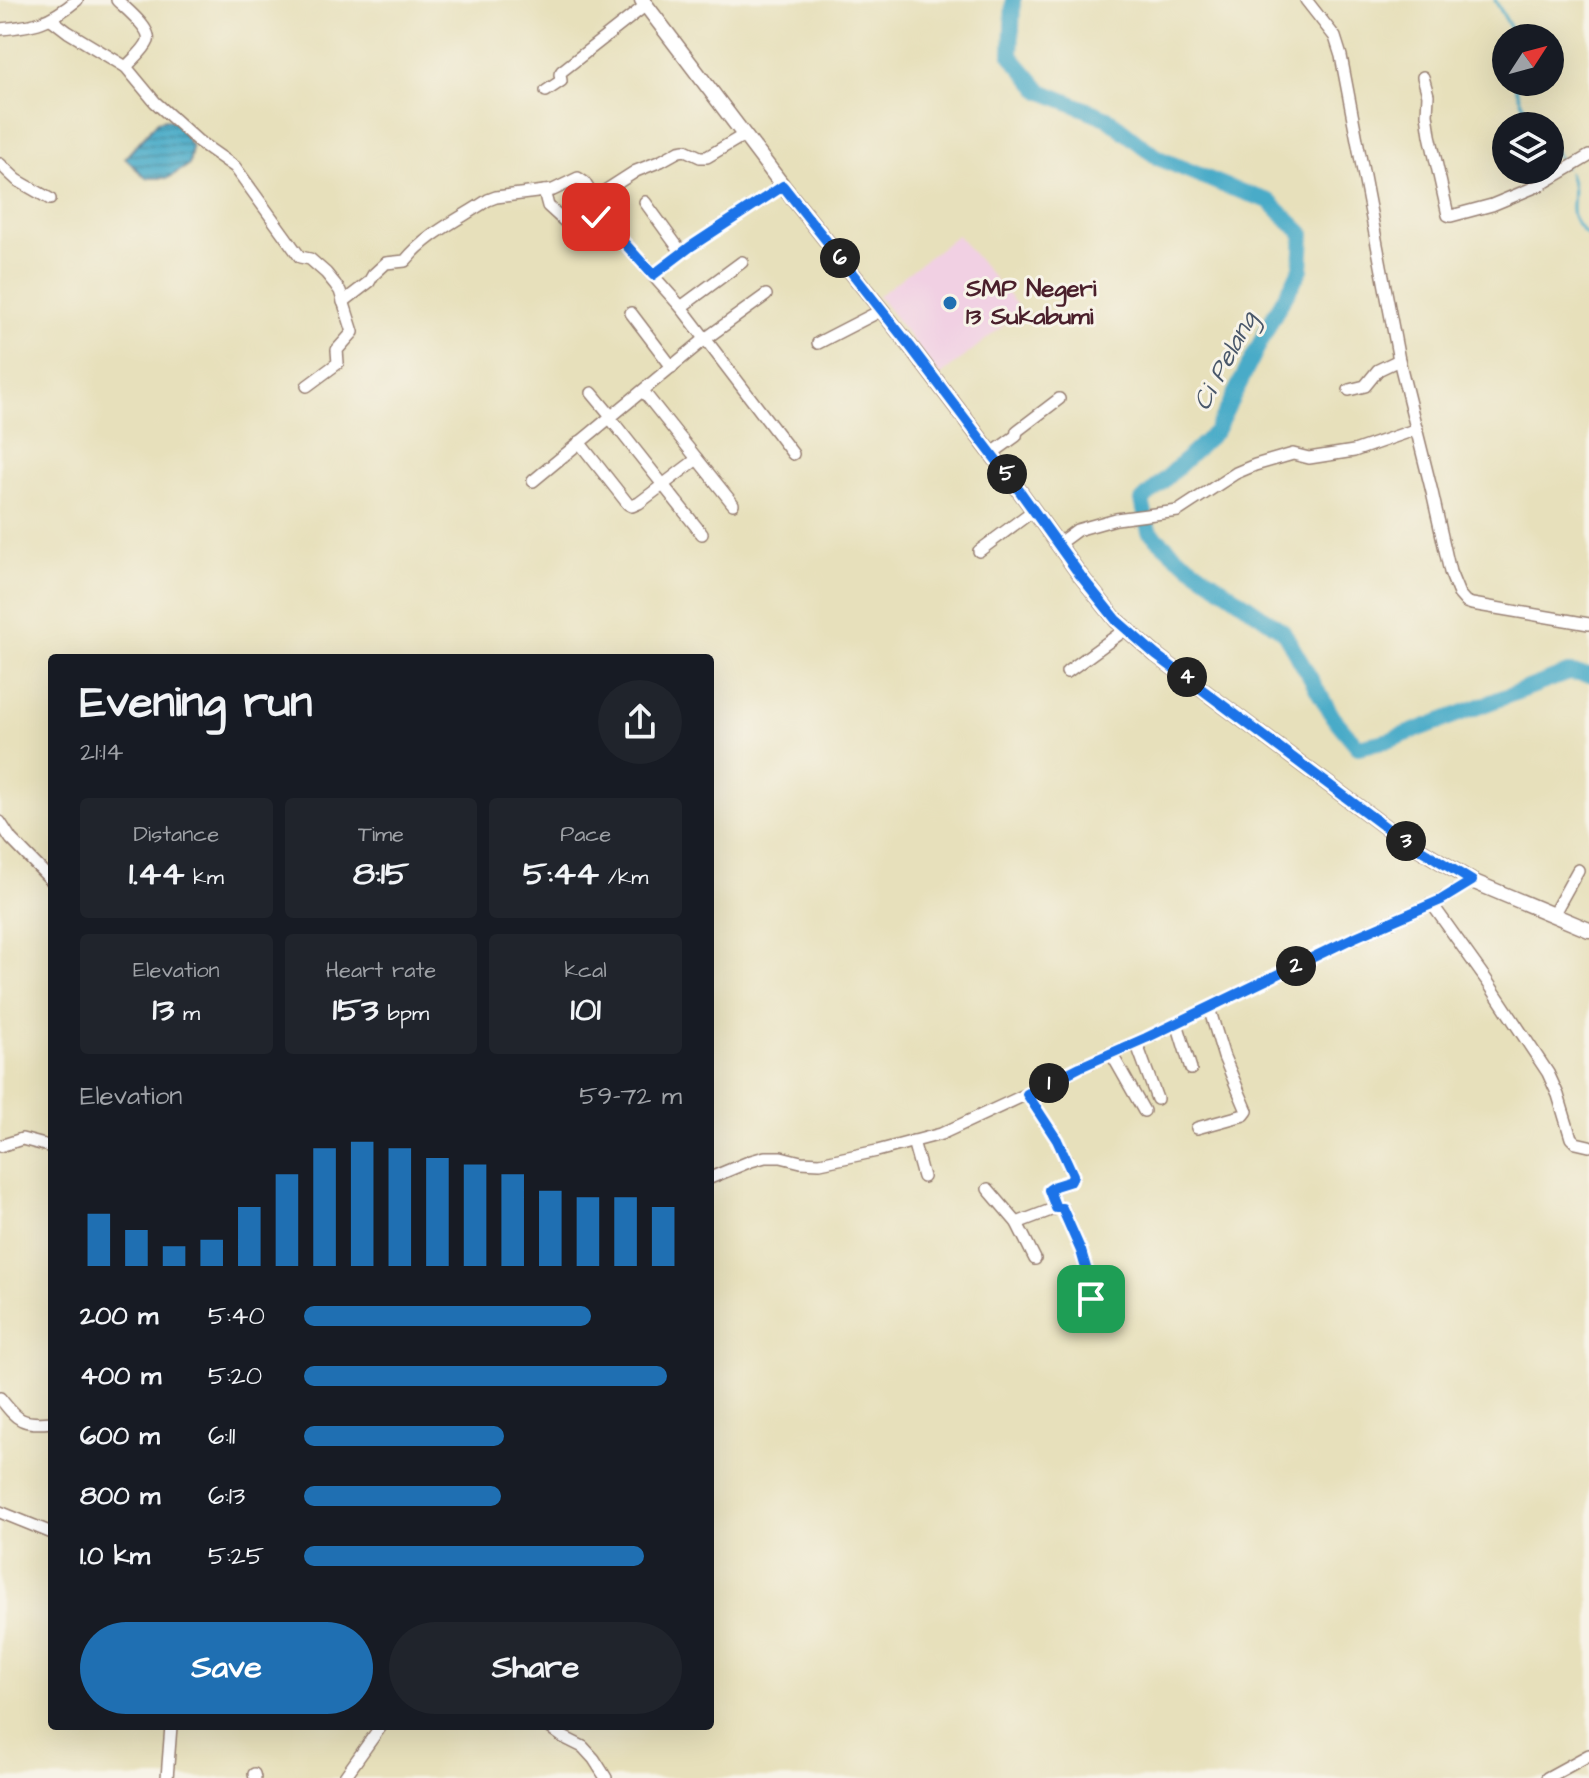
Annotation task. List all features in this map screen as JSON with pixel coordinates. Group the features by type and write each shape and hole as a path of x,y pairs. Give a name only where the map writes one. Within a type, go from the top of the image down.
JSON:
{"main road":[{"path":"644,3 882,310 1105,608 1126,629 1156,655 1392,832 1472,881 1589,930"}],"street":[{"path":"0,29 29,26 51,19 77,0"},
{"path":"117,0 148,35 144,48 126,67"},
{"path":"1306,0 1335,37 1341,56 1399,360 1450,572 1463,599 1472,604 1589,624"},
{"path":"546,91 561,81 562,71 644,3"},
{"path":"51,19 126,67 155,102 198,141 227,160 242,175 300,257 310,259 340,291 353,332 337,350 338,363 307,386"},
{"path":"1423,77 1428,95 1430,135 1448,215 1492,205 1540,185 1589,156"},
{"path":"343,302 369,282 386,263 405,261 415,247 488,200 561,187 578,178 594,198 636,171 679,151 707,157 744,135"},
{"path":"0,164 17,180 50,199"},
{"path":"653,275 783,186"},
{"path":"544,191 548,206 572,228 578,228 596,217 602,218 681,307 793,454"},
{"path":"645,202 682,253"},
{"path":"681,307 742,262"},
{"path":"533,481 705,339 766,295"},
{"path":"818,343 882,310"},
{"path":"631,313 672,367"},
{"path":"1349,390 1365,386 1378,370 1399,360"},
{"path":"643,391 733,504"},
{"path":"592,393 702,534"},
{"path":"991,454 1059,399"},
{"path":"1058,544 1077,530 1116,519 1181,510 1255,465 1293,454 1309,458 1354,451 1417,429"},
{"path":"579,442 634,506 697,459"},
{"path":"979,551 1034,510"},
{"path":"1067,672 1126,629"},
{"path":"0,822 11,839 48,877"},
{"path":"1553,915 1578,870"},
{"path":"714,1176 765,1157 820,1163 941,1134 1353,938 1432,904 1472,881"},
{"path":"1432,904 1548,1073 1571,1138 1576,1143 1589,1146"},
{"path":"1197,1128 1244,1115 1247,1111 1224,1057 1209,1008"},
{"path":"1177,1023 1191,1069"},
{"path":"1136,1042 1157,1099"},
{"path":"1111,1053 1144,1111"},
{"path":"1027,1094 1057,1140 1073,1175 1071,1181 1049,1190 1056,1208"},
{"path":"0,1146 22,1139 48,1146"},
{"path":"913,1141 923,1177"},
{"path":"988,1189 1017,1223 1035,1259"},
{"path":"1017,1223 1056,1208 1063,1209 1081,1251 1093,1292 1092,1298 1071,1308"},
{"path":"0,1398 10,1411 25,1422 48,1422"},
{"path":"0,1512 48,1531"},
{"path":"167,1778 171,1730"},
{"path":"344,1778 378,1730"},
{"path":"553,1730 583,1747 606,1778"},
{"path":"1547,1778 1589,1755"}],"shaded area":[{"name":"SMP Negeri 13 Sukabumi","path":"957,235 1022,311 940,376 878,296"}],"water":[{"path":"158,121 175,121 192,147 189,165 168,178 146,178 125,158"}],"waterway":[{"name":"Ci Pelang","path":"1013,0 1011,56 1041,91 1107,118 1158,158 1269,201 1303,234 1301,269 1273,317 1216,431 1142,501 1149,531 1178,557 1283,631 1333,717 1358,747 1390,740 1568,673 1589,675"},
{"path":"1495,0 1508,24"},
{"path":"1519,96 1529,112"},
{"path":"1569,173 1574,220 1589,237"}],"place":[{"name":"SMP Negeri 13 Sukabumi","path":"950,303"}],"route":[{"path":"596,217 602,218 653,275 783,186 910,346 1116,620 1156,655 1392,832 1472,881 1441,900 1353,938 1027,1094 1057,1140 1073,1175 1071,1181 1049,1190 1056,1208 1062,1208 1081,1251 1094,1296 1091,1299"}]}
